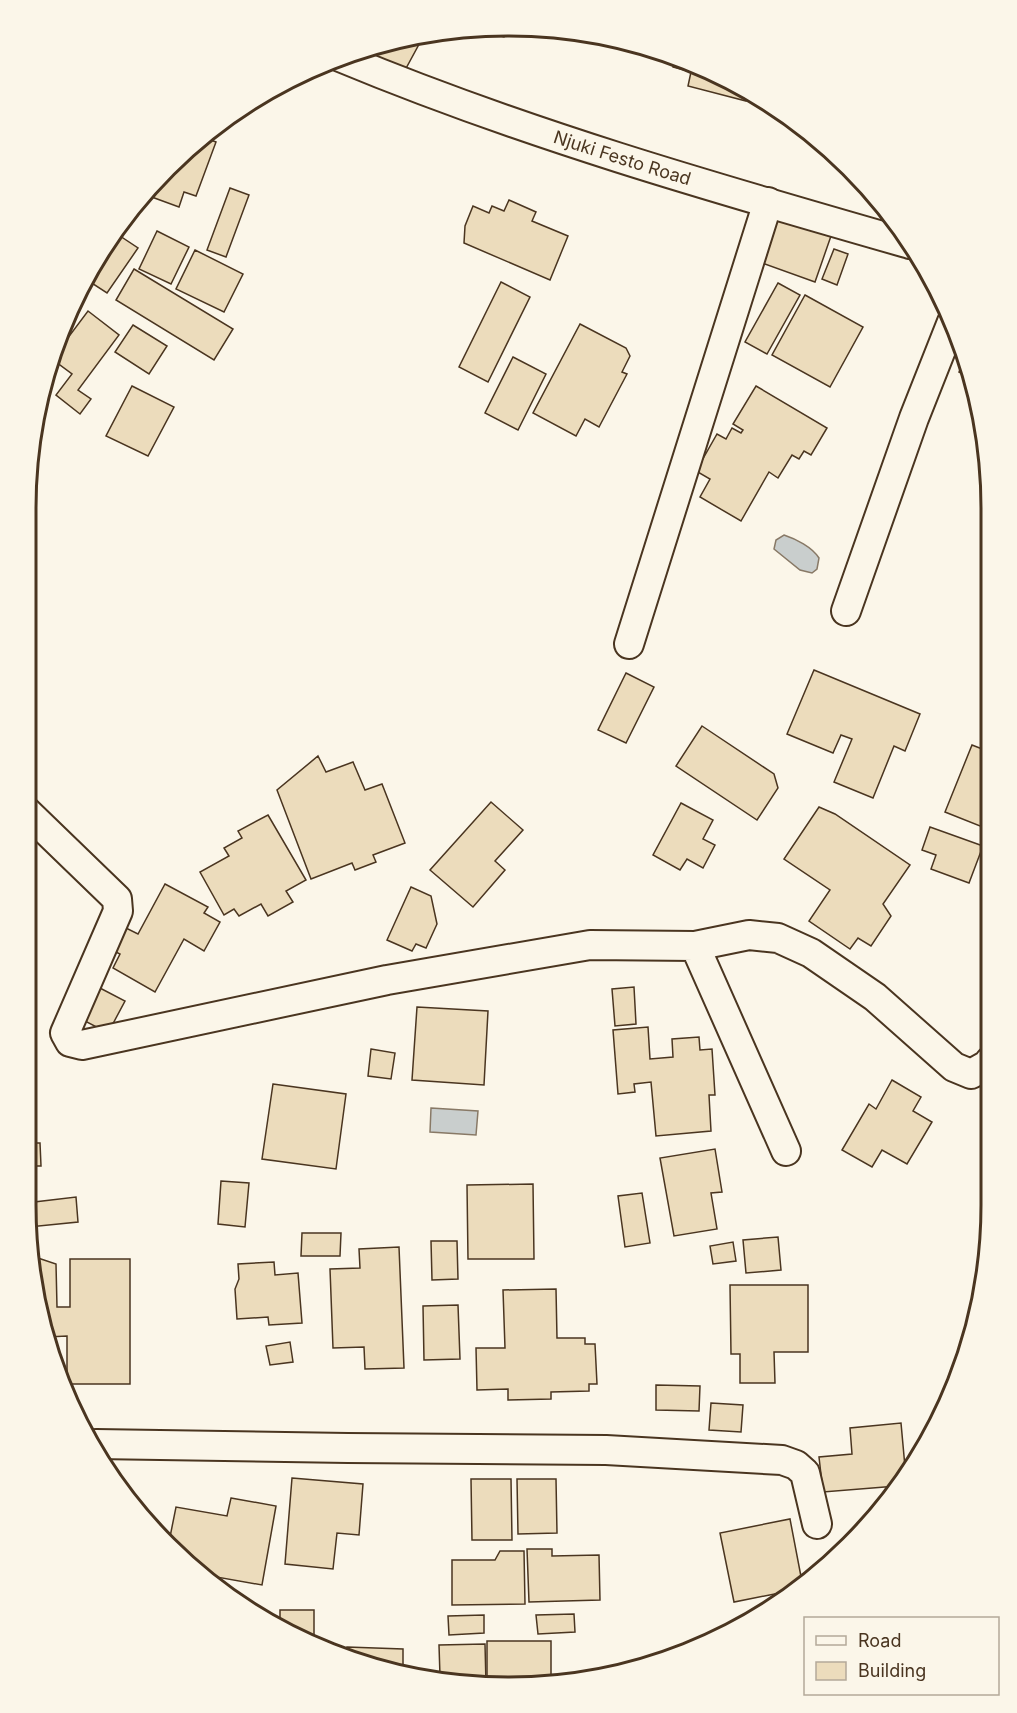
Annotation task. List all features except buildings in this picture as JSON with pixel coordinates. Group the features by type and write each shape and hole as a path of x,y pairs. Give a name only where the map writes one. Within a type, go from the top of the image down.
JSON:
{"street":[{"name":"Njuki Festo Road","path":"353,62 417,89 622,160 897,240"},
{"path":"629,644 768,202"},
{"path":"846,611 914,418 947,334"},
{"path":"36,821 117,899 118,911 65,1033 70,1041 82,1045 376,982 591,945 695,946 749,936 778,938 811,953 875,997 954,1067 970,1074 981,1068"},
{"path":"695,946 786,1150"},
{"path":"101,1444 360,1449 606,1450 783,1460 796,1465 805,1473 817,1524"}],"shaded area":[{"path":"784,535 803,544 816,554 819,558 817,569 812,573 800,570 774,549 776,540"},
{"path":"431,1108 478,1111 476,1135 430,1132"}]}
